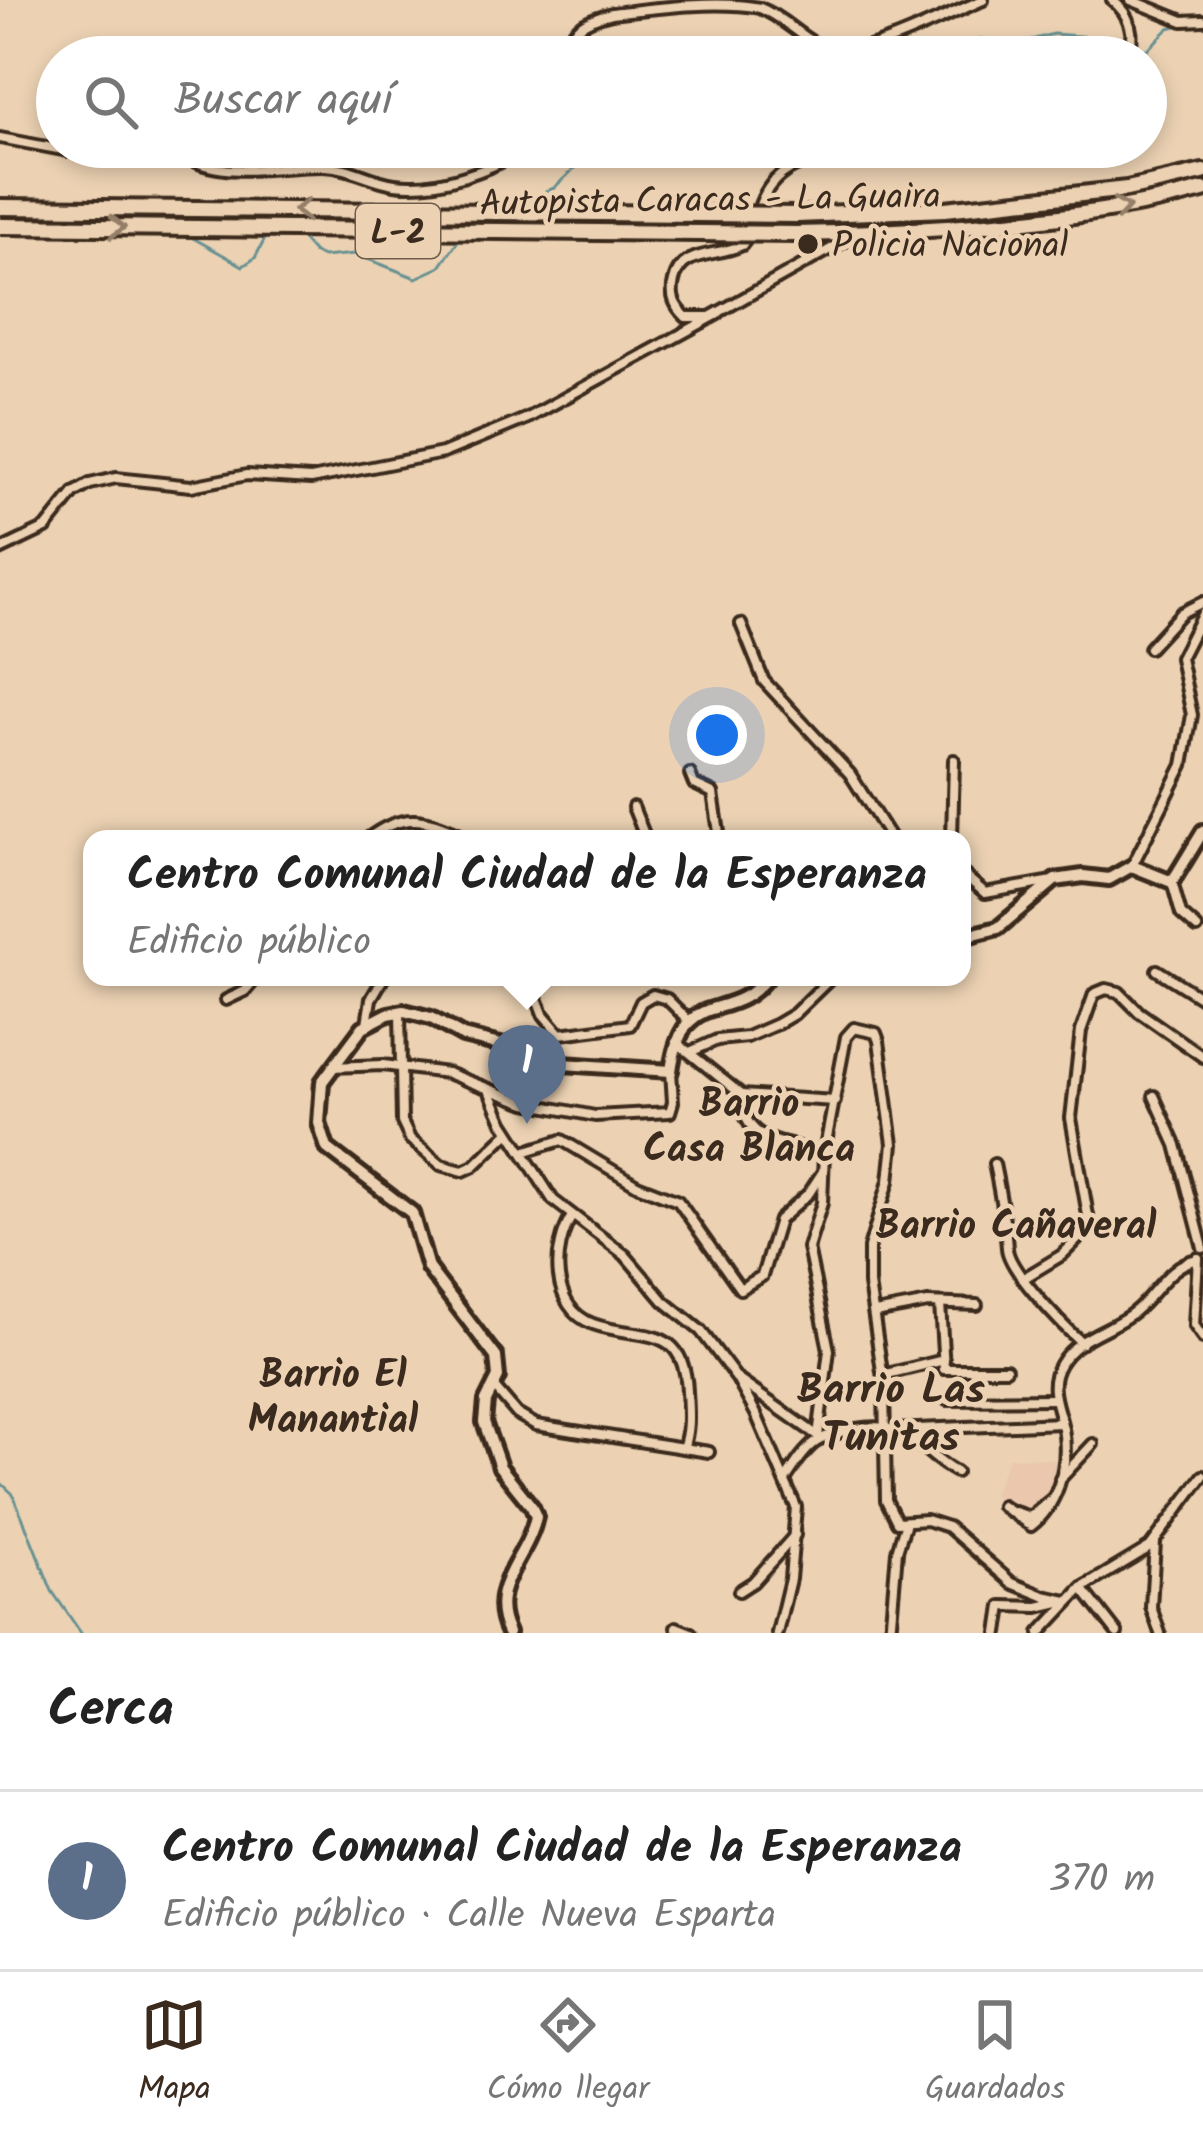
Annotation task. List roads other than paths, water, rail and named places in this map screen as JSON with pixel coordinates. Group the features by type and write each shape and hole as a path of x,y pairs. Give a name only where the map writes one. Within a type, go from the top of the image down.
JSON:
{"highway":[{"name":"Autopista Caracas - La Guaira","path":"0,207 796,215 945,209 1127,189 1203,172"},
{"name":"Autopista Caracas - La Guaira","path":"0,226 860,232 1100,211 1203,190"}],"street":[{"path":"894,36 983,0"},
{"path":"1112,0 1129,21 1131,36"},
{"path":"1130,0 1183,21 1203,20"},
{"path":"571,36 592,19 611,14 739,2 767,11 803,36"},
{"path":"0,138 36,145"},
{"path":"214,168 256,168"},
{"path":"337,168 407,185 457,178 480,168"},
{"path":"718,314 703,320 691,318 674,303 672,286 682,263 742,244 751,233 765,193 791,168"},
{"path":"0,550 46,528 74,493 116,478 190,486 248,475 311,479 443,453 528,418 860,232"},
{"path":"1149,648 1181,613 1203,602"},
{"path":"971,881 985,893 1082,876 1109,879 1132,866 1184,765 1192,715 1180,658 1203,614"},
{"path":"741,624 764,681 850,774 885,830"},
{"path":"952,830 954,760"},
{"path":"691,774 694,784 713,794 719,830"},
{"path":"633,807 642,830"},
{"path":"381,830 397,820 415,818 448,830"},
{"path":"1197,928 1181,914 1172,882 1203,831"},
{"path":"1132,866 1172,882"},
{"path":"971,936 998,928 1055,880"},
{"path":"1157,970 1203,999"},
{"path":"226,1000 249,986"},
{"path":"367,1024 371,998 378,986"},
{"path":"532,986 543,1014 560,1034 630,1025 641,1002 653,995 667,999 689,1021"},
{"path":"330,1068 362,1064 447,1073 526,1103 595,1116 662,1116 670,1112 673,1102 675,1041 689,1021 758,986"},
{"path":"690,1052 777,1024 823,986"},
{"path":"1024,1278 1062,1255 1090,1227 1071,1118 1081,1031 1094,994 1106,989 1119,992 1203,1057"},
{"path":"400,1012 403,1126 410,1139 441,1165 469,1169 509,1132"},
{"path":"508,1633 500,1598 536,1517 491,1448 484,1415 499,1369 496,1357 428,1268 412,1213 325,1144 320,1091 330,1068 367,1024 400,1012 417,1012 463,1036 513,1048 547,1063 671,1071"},
{"path":"820,1437 829,1350 808,1248 822,1203 824,1153 846,1037 854,1028 876,1034 892,1131 889,1181 869,1248 869,1285 883,1375 886,1500 892,1517 948,1527 1012,1583 1067,1600"},
{"path":"675,1041 742,1095 835,1100"},
{"path":"489,1090 509,1132 553,1200 634,1262 664,1301 701,1330 737,1379 796,1507 790,1579 777,1633"},
{"path":"742,1095 744,1120 755,1133 824,1153"},
{"path":"1154,1096 1170,1125 1201,1253 1194,1325 1203,1338"},
{"path":"524,1152 562,1140 638,1185 670,1195 688,1211 740,1289 762,1276 779,1220 822,1172"},
{"path":"994,1165 1008,1227 1006,1250 1058,1321 1082,1343"},
{"path":"572,1216 561,1232 557,1252 562,1289 575,1310 593,1324 659,1338 679,1353 687,1380 683,1448"},
{"path":"1094,1444 1058,1488 1030,1517 1002,1507 1030,1526 1053,1504 1058,1488 1064,1435 1053,1386 1060,1363 1082,1343 1130,1316 1180,1265 1201,1253"},
{"path":"875,1313 912,1304 976,1306"},
{"path":"940,1304 944,1369 1006,1370"},
{"path":"883,1375 944,1360"},
{"path":"737,1379 820,1437"},
{"path":"494,1387 517,1414 536,1425 709,1452"},
{"path":"946,1400 1054,1399"},
{"path":"785,1480 820,1437 884,1426 900,1430 1061,1423"},
{"path":"900,1430 956,1472"},
{"path":"1040,1633 1082,1588 1155,1542 1203,1476"},
{"path":"890,1633 897,1551 906,1522"},
{"path":"739,1591 753,1582 795,1534"},
{"path":"1155,1542 1151,1607 1160,1633"},
{"path":"1082,1588 1117,1633"},
{"path":"998,1633 1002,1606 1037,1607 1067,1600"},
{"path":"676,1628 691,1633"}],"waterway":[{"path":"1161,36 1184,24"},
{"path":"1046,36 1080,36"},
{"path":"511,206 554,188 575,168"},
{"path":"45,220 73,216 113,221"},
{"path":"184,233 243,266 255,258 267,235"},
{"path":"298,235 323,257 355,254 416,278 440,267 460,238"},
{"path":"0,1482 13,1494 52,1591 81,1633"}],"place":[{"name":"Policia Nacional","path":"808,244"},
{"name":"Centro Comunal Ciudad de la Esperanza","path":"527,1124"}],"district":[{"name":"Barrio Casa Blanca","path":"749,1124"},
{"name":"Barrio Cañaveral","path":"1016,1224"},
{"name":"Barrio El Manantial","path":"333,1396"},
{"name":"Barrio Las Tunitas","path":"891,1412"}]}
